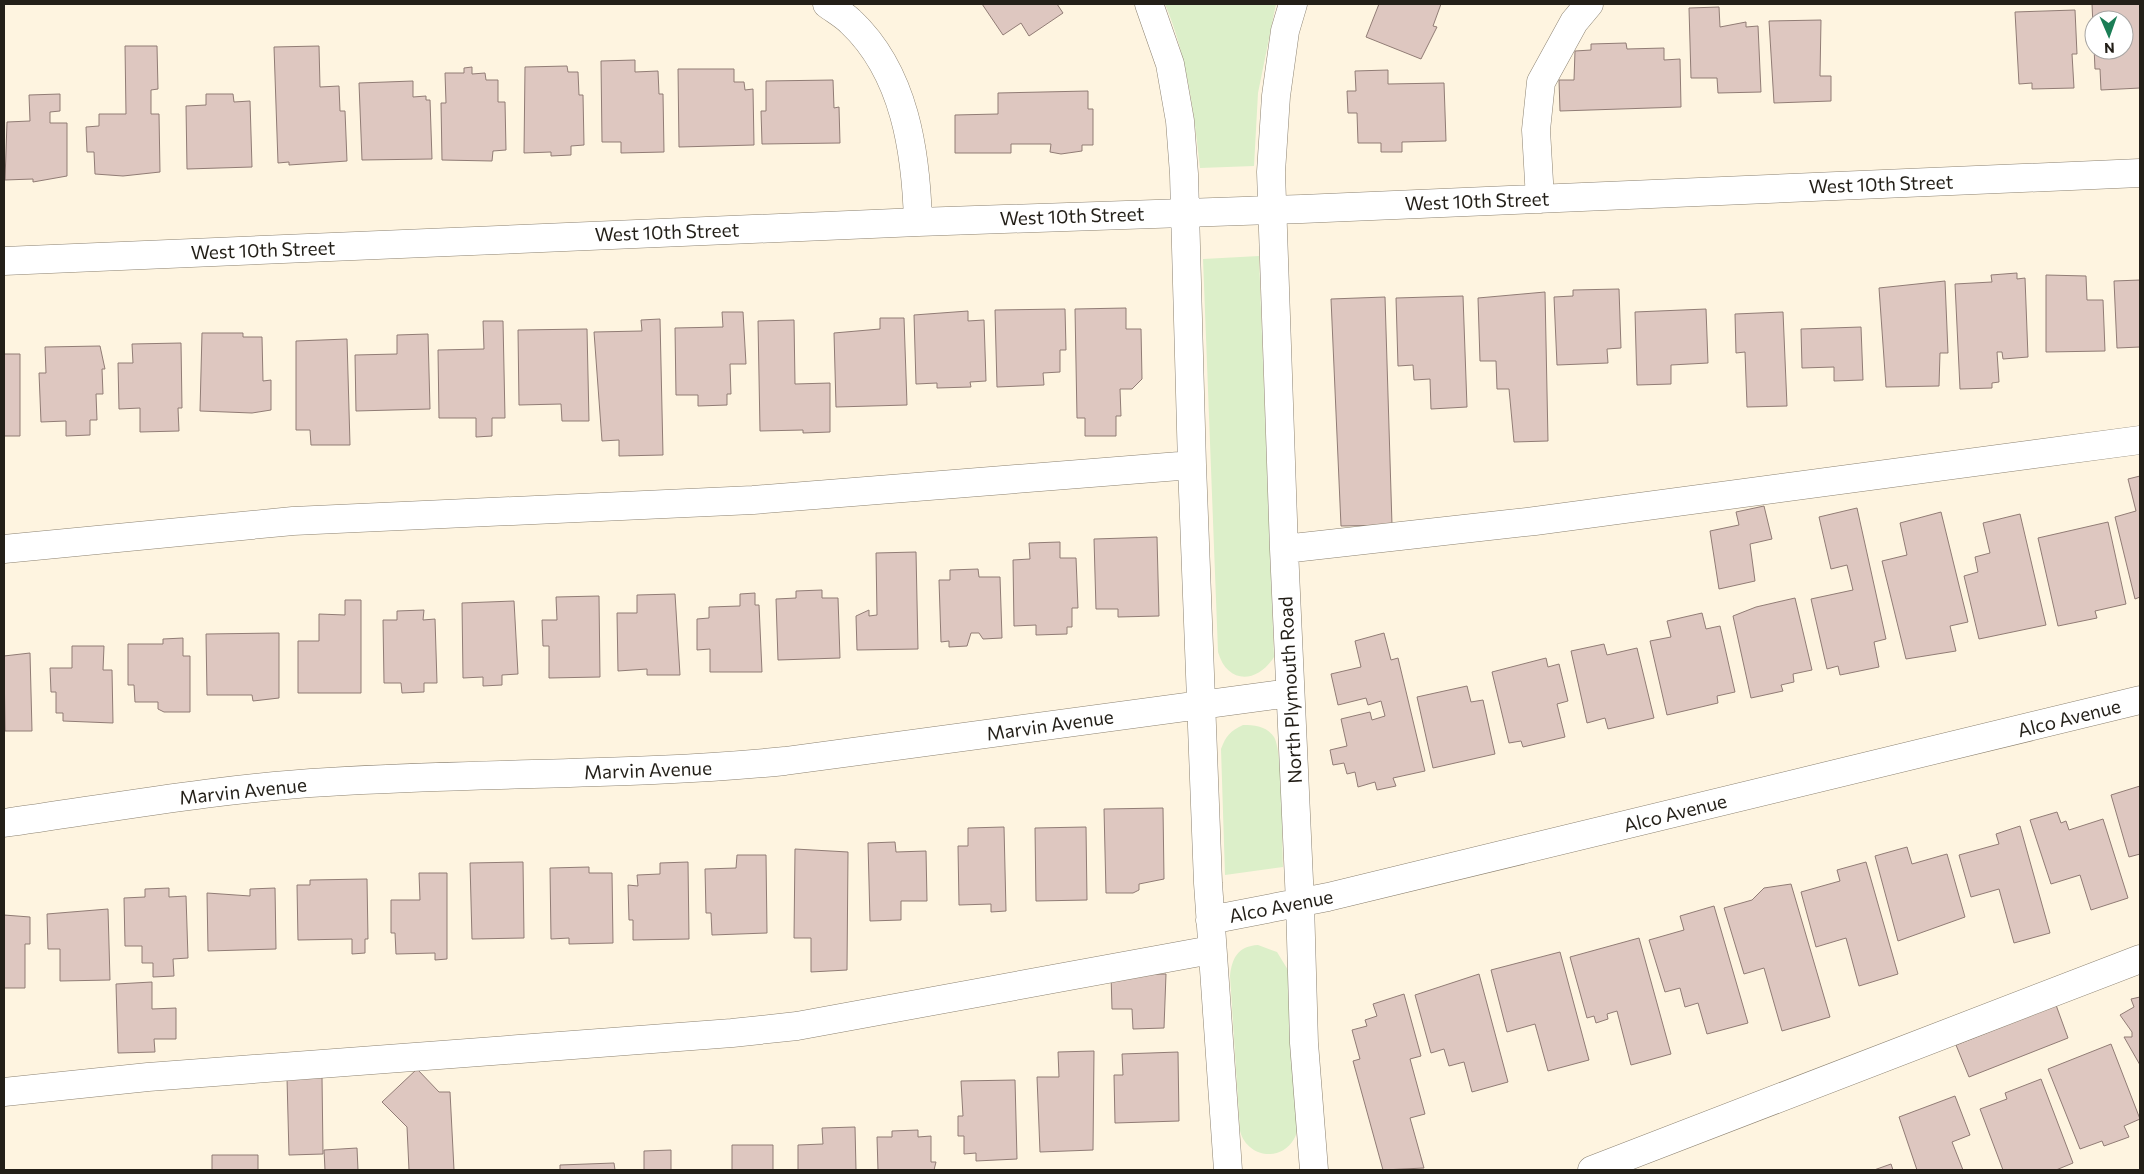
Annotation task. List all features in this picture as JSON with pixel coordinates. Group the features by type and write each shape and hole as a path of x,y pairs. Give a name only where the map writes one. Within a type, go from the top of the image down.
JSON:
{"street":[{"path":"827,4 852,23 880,57 902,104 917,185 918,222"},
{"path":"1149,4 1172,74 1180,121 1187,212 1192,465 1211,950 1228,1170"},
{"name":"North Plymouth Road","path":"1294,4 1285,31 1276,96 1272,172 1284,549 1310,1170"},
{"path":"1540,199 1536,130 1541,82 1574,22 1589,4"},
{"name":"West 10th Street","path":"4,261 2140,173"},
{"path":"1284,549 1536,521 2140,440"},
{"path":"4,549 293,521 753,500 1192,465"},
{"name":"Marvin Avenue","path":"4,823 224,792 328,782 731,766 1290,694"},
{"name":"Alco Avenue","path":"1210,920 1300,903 2140,700"},
{"path":"4,1092 148,1077 732,1033 797,1026 1211,950"},
{"path":"1592,1170 2140,959"}],"green space":[{"path":"1165,4 1276,4 1258,93 1254,166 1200,168 1192,105 1184,64 1173,24"},
{"path":"1259,256 1274,657 1259,672 1243,677 1235,675 1228,670 1222,663 1218,652 1203,259"},
{"path":"1243,725 1264,728 1271,733 1277,745 1281,778 1283,867 1225,875 1221,749 1229,734"},
{"path":"1258,945 1277,952 1288,970 1298,1123 1295,1137 1288,1147 1281,1152 1273,1154 1264,1154 1249,1147 1240,1131 1230,976 1232,964 1237,954 1245,948"}],"building":[{"path":"982,4 1057,4 1063,13 1029,36 1021,23 1003,35"},
{"path":"1379,4 1441,4 1433,26 1437,27 1421,59 1366,37"},
{"path":"2092,4 2140,4 2140,88 2101,90 2100,69 2095,69 2095,60 2134,60 2134,10 2092,10"},
{"path":"1719,7 1720,27 1746,22 1746,27 1758,26 1761,92 1718,93 1717,78 1691,78 1689,8"},
{"path":"2075,10 2077,54 2072,54 2074,88 2032,89 2032,83 2019,84 2015,12"},
{"path":"1821,20 1820,76 1831,76 1831,101 1774,103 1769,21"},
{"path":"1626,43 1627,49 1664,48 1664,60 1680,59 1681,107 1560,111 1559,80 1574,80 1575,51 1591,50 1591,44"},
{"path":"125,46 157,46 158,89 151,90 151,114 159,114 160,172 123,176 95,174 94,152 87,152 86,127 99,126 99,114 126,114"},
{"path":"319,46 320,87 339,86 340,111 345,111 347,161 289,165 289,162 278,163 274,47"},
{"path":"635,60 635,72 658,71 659,94 663,94 664,152 621,153 621,142 602,142 601,61"},
{"path":"567,66 568,72 578,72 579,95 583,95 584,145 571,146 571,155 551,156 551,152 524,153 525,67"},
{"path":"472,67 472,74 485,73 486,80 498,80 498,102 505,102 506,150 493,151 492,161 442,160 441,103 446,103 445,73 464,73 464,68"},
{"path":"678,69 734,69 734,82 744,82 745,90 753,89 754,145 679,147"},
{"path":"1388,70 1388,84 1444,83 1446,141 1402,142 1402,152 1381,152 1381,143 1358,143 1357,113 1348,113 1347,91 1356,91 1355,71"},
{"path":"833,80 834,108 839,107 840,143 762,144 761,111 766,111 766,81"},
{"path":"413,81 413,97 426,96 426,100 430,100 432,159 362,160 359,83"},
{"path":"1088,91 1088,109 1093,109 1093,145 1082,145 1082,151 1061,154 1050,152 1051,144 1011,144 1011,153 955,153 955,115 998,114 998,93"},
{"path":"60,94 60,111 50,112 50,123 67,123 67,176 33,182 33,179 5,180 7,122 30,121 29,95"},
{"path":"206,94 233,94 234,102 250,101 252,167 187,169 186,106 206,105"},
{"path":"2017,273 2017,279 2025,278 2028,357 2003,359 2002,352 1997,352 1999,382 1992,383 1992,388 1960,389 1955,284 1992,282 1991,275"},
{"path":"2046,275 2086,276 2087,300 2103,300 2105,351 2046,352"},
{"path":"2140,280 2140,347 2117,348 2114,281"},
{"path":"1945,281 1948,353 1940,353 1939,386 1886,387 1879,288"},
{"path":"1619,289 1621,348 1607,349 1608,363 1557,365 1554,297 1573,296 1573,290"},
{"path":"1545,292 1548,441 1514,442 1509,389 1497,389 1496,361 1480,361 1478,298"},
{"path":"1463,296 1467,407 1431,409 1430,379 1414,380 1413,365 1398,366 1396,298"},
{"path":"1385,297 1392,525 1341,526 1331,299"},
{"path":"1126,308 1126,329 1141,329 1142,379 1132,389 1120,389 1121,416 1116,416 1116,436 1085,436 1085,418 1077,418 1075,309"},
{"path":"1065,309 1066,350 1060,350 1060,372 1043,373 1044,385 997,387 995,310"},
{"path":"1706,309 1708,363 1671,365 1671,384 1637,385 1635,312"},
{"path":"968,311 968,321 984,320 986,381 970,382 971,387 937,388 937,383 916,384 914,315"},
{"path":"722,312 743,312 746,364 730,364 731,394 727,394 727,405 698,406 698,395 676,395 675,328 723,327"},
{"path":"1783,312 1787,406 1747,407 1745,352 1736,353 1735,314"},
{"path":"880,318 904,318 907,405 836,407 834,333 880,329"},
{"path":"660,319 663,455 619,456 619,440 602,441 594,332 642,331 641,320"},
{"path":"794,320 795,384 830,383 830,432 803,433 803,430 760,431 758,321"},
{"path":"483,321 503,321 505,418 492,418 492,436 476,437 476,418 439,418 438,350 484,349"},
{"path":"1861,327 1863,380 1834,381 1834,367 1802,368 1801,329"},
{"path":"587,329 589,421 562,421 561,404 519,405 518,330"},
{"path":"202,333 243,333 243,337 262,337 263,381 271,380 271,410 252,413 200,411"},
{"path":"428,334 430,409 356,411 355,355 397,354 397,335"},
{"path":"347,339 350,445 311,445 310,430 296,430 296,341"},
{"path":"181,343 182,408 178,408 179,431 140,432 140,408 119,409 118,363 133,363 132,344"},
{"path":"100,346 105,369 102,369 103,394 96,394 97,420 90,420 90,435 66,436 66,421 41,422 39,373 46,373 45,347"},
{"path":"4,354 20,354 20,436 4,436"},
{"path":"2140,476 2140,597 2135,599 2115,517 2136,511 2128,479"},
{"path":"1764,506 1772,539 1750,544 1755,581 1719,589 1710,531 1739,525 1736,512"},
{"path":"1857,508 1886,639 1874,642 1879,667 1840,675 1838,666 1827,669 1811,599 1853,590 1847,565 1831,569 1819,517"},
{"path":"1941,512 1968,622 1950,626 1956,651 1906,659 1882,561 1907,555 1900,523"},
{"path":"2020,514 2046,625 1979,639 1964,576 1978,572 1975,557 1990,553 1983,523"},
{"path":"2108,522 2126,604 2095,611 2097,618 2058,626 2038,538"},
{"path":"1157,537 1159,616 1118,617 1118,609 1096,609 1094,539"},
{"path":"1060,542 1060,558 1076,558 1078,608 1072,608 1072,627 1067,627 1067,634 1036,635 1036,625 1014,626 1013,560 1030,559 1029,543"},
{"path":"916,552 918,649 857,650 856,616 869,610 869,616 877,615 876,553"},
{"path":"978,569 979,577 1000,577 1002,638 983,639 979,633 971,633 967,646 949,647 949,641 941,642 939,580 950,580 950,570"},
{"path":"822,590 822,598 838,598 840,658 778,660 776,599 796,598 796,591"},
{"path":"755,593 755,605 759,605 762,672 710,672 710,649 697,650 697,619 709,618 709,607 740,606 740,594"},
{"path":"675,594 680,675 647,675 647,669 618,671 617,613 637,613 637,595"},
{"path":"599,596 600,677 549,678 549,646 543,646 542,620 557,620 556,597"},
{"path":"1795,598 1812,670 1793,674 1794,682 1781,685 1783,691 1751,698 1733,616 1756,607"},
{"path":"345,600 361,600 361,693 298,693 298,641 319,641 319,614 345,615"},
{"path":"514,601 518,674 502,675 502,685 483,686 483,677 463,678 462,603"},
{"path":"424,610 423,620 435,619 437,683 424,683 424,692 402,693 401,683 384,683 383,620 397,620 397,611"},
{"path":"1702,613 1706,629 1720,626 1735,692 1717,696 1718,703 1667,715 1650,641 1671,637 1667,621"},
{"path":"279,633 279,698 253,701 252,695 207,695 206,634"},
{"path":"1384,633 1391,660 1398,658 1425,771 1393,778 1396,786 1377,790 1375,782 1358,787 1355,772 1347,774 1344,763 1333,765 1330,750 1347,746 1341,719 1370,712 1372,720 1385,716 1381,701 1368,705 1366,698 1338,705 1331,674 1361,667 1355,641"},
{"path":"183,638 183,656 190,656 190,712 164,712 158,709 158,702 135,702 134,685 128,685 128,644 163,644 163,639"},
{"path":"1604,644 1607,655 1637,648 1654,718 1608,729 1605,718 1587,723 1571,651"},
{"path":"72,646 104,646 103,670 112,670 113,723 63,721 63,713 56,713 56,692 51,692 50,668 72,668"},
{"path":"30,653 32,731 5,731 4,656"},
{"path":"1546,658 1548,667 1559,664 1568,701 1557,704 1565,737 1523,747 1521,741 1509,743 1492,672"},
{"path":"1467,686 1471,702 1483,700 1495,754 1433,768 1417,697"},
{"path":"2140,786 2140,854 2129,857 2111,795"},
{"path":"1163,808 1164,879 1139,884 1139,890 1133,893 1106,893 1104,809"},
{"path":"2057,812 2061,823 2066,821 2069,830 2103,819 2128,898 2091,910 2080,875 2051,884 2030,820"},
{"path":"2020,826 2050,933 2014,943 1999,889 1971,897 1959,855 1999,844 1996,834"},
{"path":"1004,827 1006,911 991,912 991,904 959,905 958,846 968,846 968,828"},
{"path":"1086,827 1087,900 1036,901 1035,828"},
{"path":"895,842 896,852 926,851 927,901 901,901 901,920 870,921 868,843"},
{"path":"1907,847 1912,864 1947,854 1965,917 1898,941 1875,856"},
{"path":"795,849 848,852 847,970 811,972 811,938 794,938"},
{"path":"737,855 766,855 767,933 712,935 711,913 706,913 705,869 736,868"},
{"path":"523,862 524,938 472,939 470,863"},
{"path":"688,862 689,939 633,940 633,920 629,920 628,885 638,886 637,875 660,874 660,863"},
{"path":"1866,862 1898,974 1859,986 1846,938 1816,947 1801,892 1840,881 1837,870"},
{"path":"589,867 589,873 612,873 613,943 569,944 569,938 551,939 550,868"},
{"path":"419,873 447,873 447,959 435,960 435,953 396,954 395,933 391,933 391,900 420,900"},
{"path":"367,879 368,939 365,939 365,953 352,954 352,939 298,940 297,885 310,885 310,880"},
{"path":"1791,884 1830,1017 1782,1031 1764,968 1744,974 1724,908 1752,900 1764,888"},
{"path":"169,888 169,897 186,896 188,958 173,959 174,976 153,977 153,963 142,963 142,946 125,946 124,898 145,897 145,889"},
{"path":"275,888 276,949 208,951 207,893 250,896 250,889"},
{"path":"1714,906 1748,1023 1707,1034 1698,1003 1685,1007 1680,988 1665,992 1649,940 1684,930 1680,916"},
{"path":"108,909 110,980 60,981 60,949 48,949 47,914"},
{"path":"4,915 30,917 30,944 25,944 25,988 4,988"},
{"path":"1639,938 1671,1054 1631,1065 1617,1011 1607,1014 1608,1019 1596,1023 1594,1016 1587,1018 1570,957"},
{"path":"1560,952 1589,1060 1548,1071 1535,1024 1507,1032 1491,970"},
{"path":"1166,974 1164,1028 1133,1029 1132,1009 1112,1009 1111,975"},
{"path":"1479,974 1508,1082 1472,1092 1464,1062 1449,1066 1444,1049 1431,1053 1415,995"},
{"path":"152,982 152,1009 176,1008 176,1039 154,1039 155,1052 118,1053 116,984"},
{"path":"1404,994 1421,1056 1410,1059 1425,1114 1410,1118 1424,1168 1383,1170 1353,1061 1360,1059 1352,1030 1367,1026 1365,1020 1377,1016 1373,1004"},
{"path":"2140,997 2140,1065 2124,1037 2132,1037 2132,1032 2120,1015 2134,1007 2131,999"},
{"path":"2056,1005 2068,1038 1969,1077 1956,1045"},
{"path":"2111,1044 2140,1119 2124,1126 2129,1137 2104,1146 2102,1141 2080,1149 2048,1069"},
{"path":"1094,1051 1093,1150 1040,1152 1037,1077 1059,1077 1058,1052"},
{"path":"1178,1052 1179,1121 1115,1123 1114,1075 1123,1075 1122,1054"},
{"path":"417,1069 439,1092 450,1092 454,1170 409,1170 407,1127 382,1102"},
{"path":"322,1077 323,1154 289,1155 287,1078"},
{"path":"2041,1079 2073,1163 2056,1170 2003,1170 1980,1109 2007,1099 2005,1093"},
{"path":"1015,1080 1017,1159 976,1161 976,1153 964,1154 964,1136 958,1136 958,1116 963,1116 961,1081"},
{"path":"1955,1096 1970,1135 1952,1142 1963,1170 1917,1170 1899,1117"},
{"path":"855,1127 856,1170 798,1170 798,1145 823,1144 822,1128"},
{"path":"918,1130 918,1137 931,1136 931,1162 936,1162 934,1170 878,1170 877,1137 892,1137 892,1131"},
{"path":"732,1145 773,1145 773,1170 732,1170"},
{"path":"357,1148 358,1170 325,1170 324,1150"},
{"path":"671,1150 671,1170 644,1170 644,1151"},
{"path":"212,1155 258,1155 258,1170 212,1170"},
{"path":"614,1163 615,1170 560,1170 560,1165"},
{"path":"1891,1164 1893,1170 1874,1170"}]}
